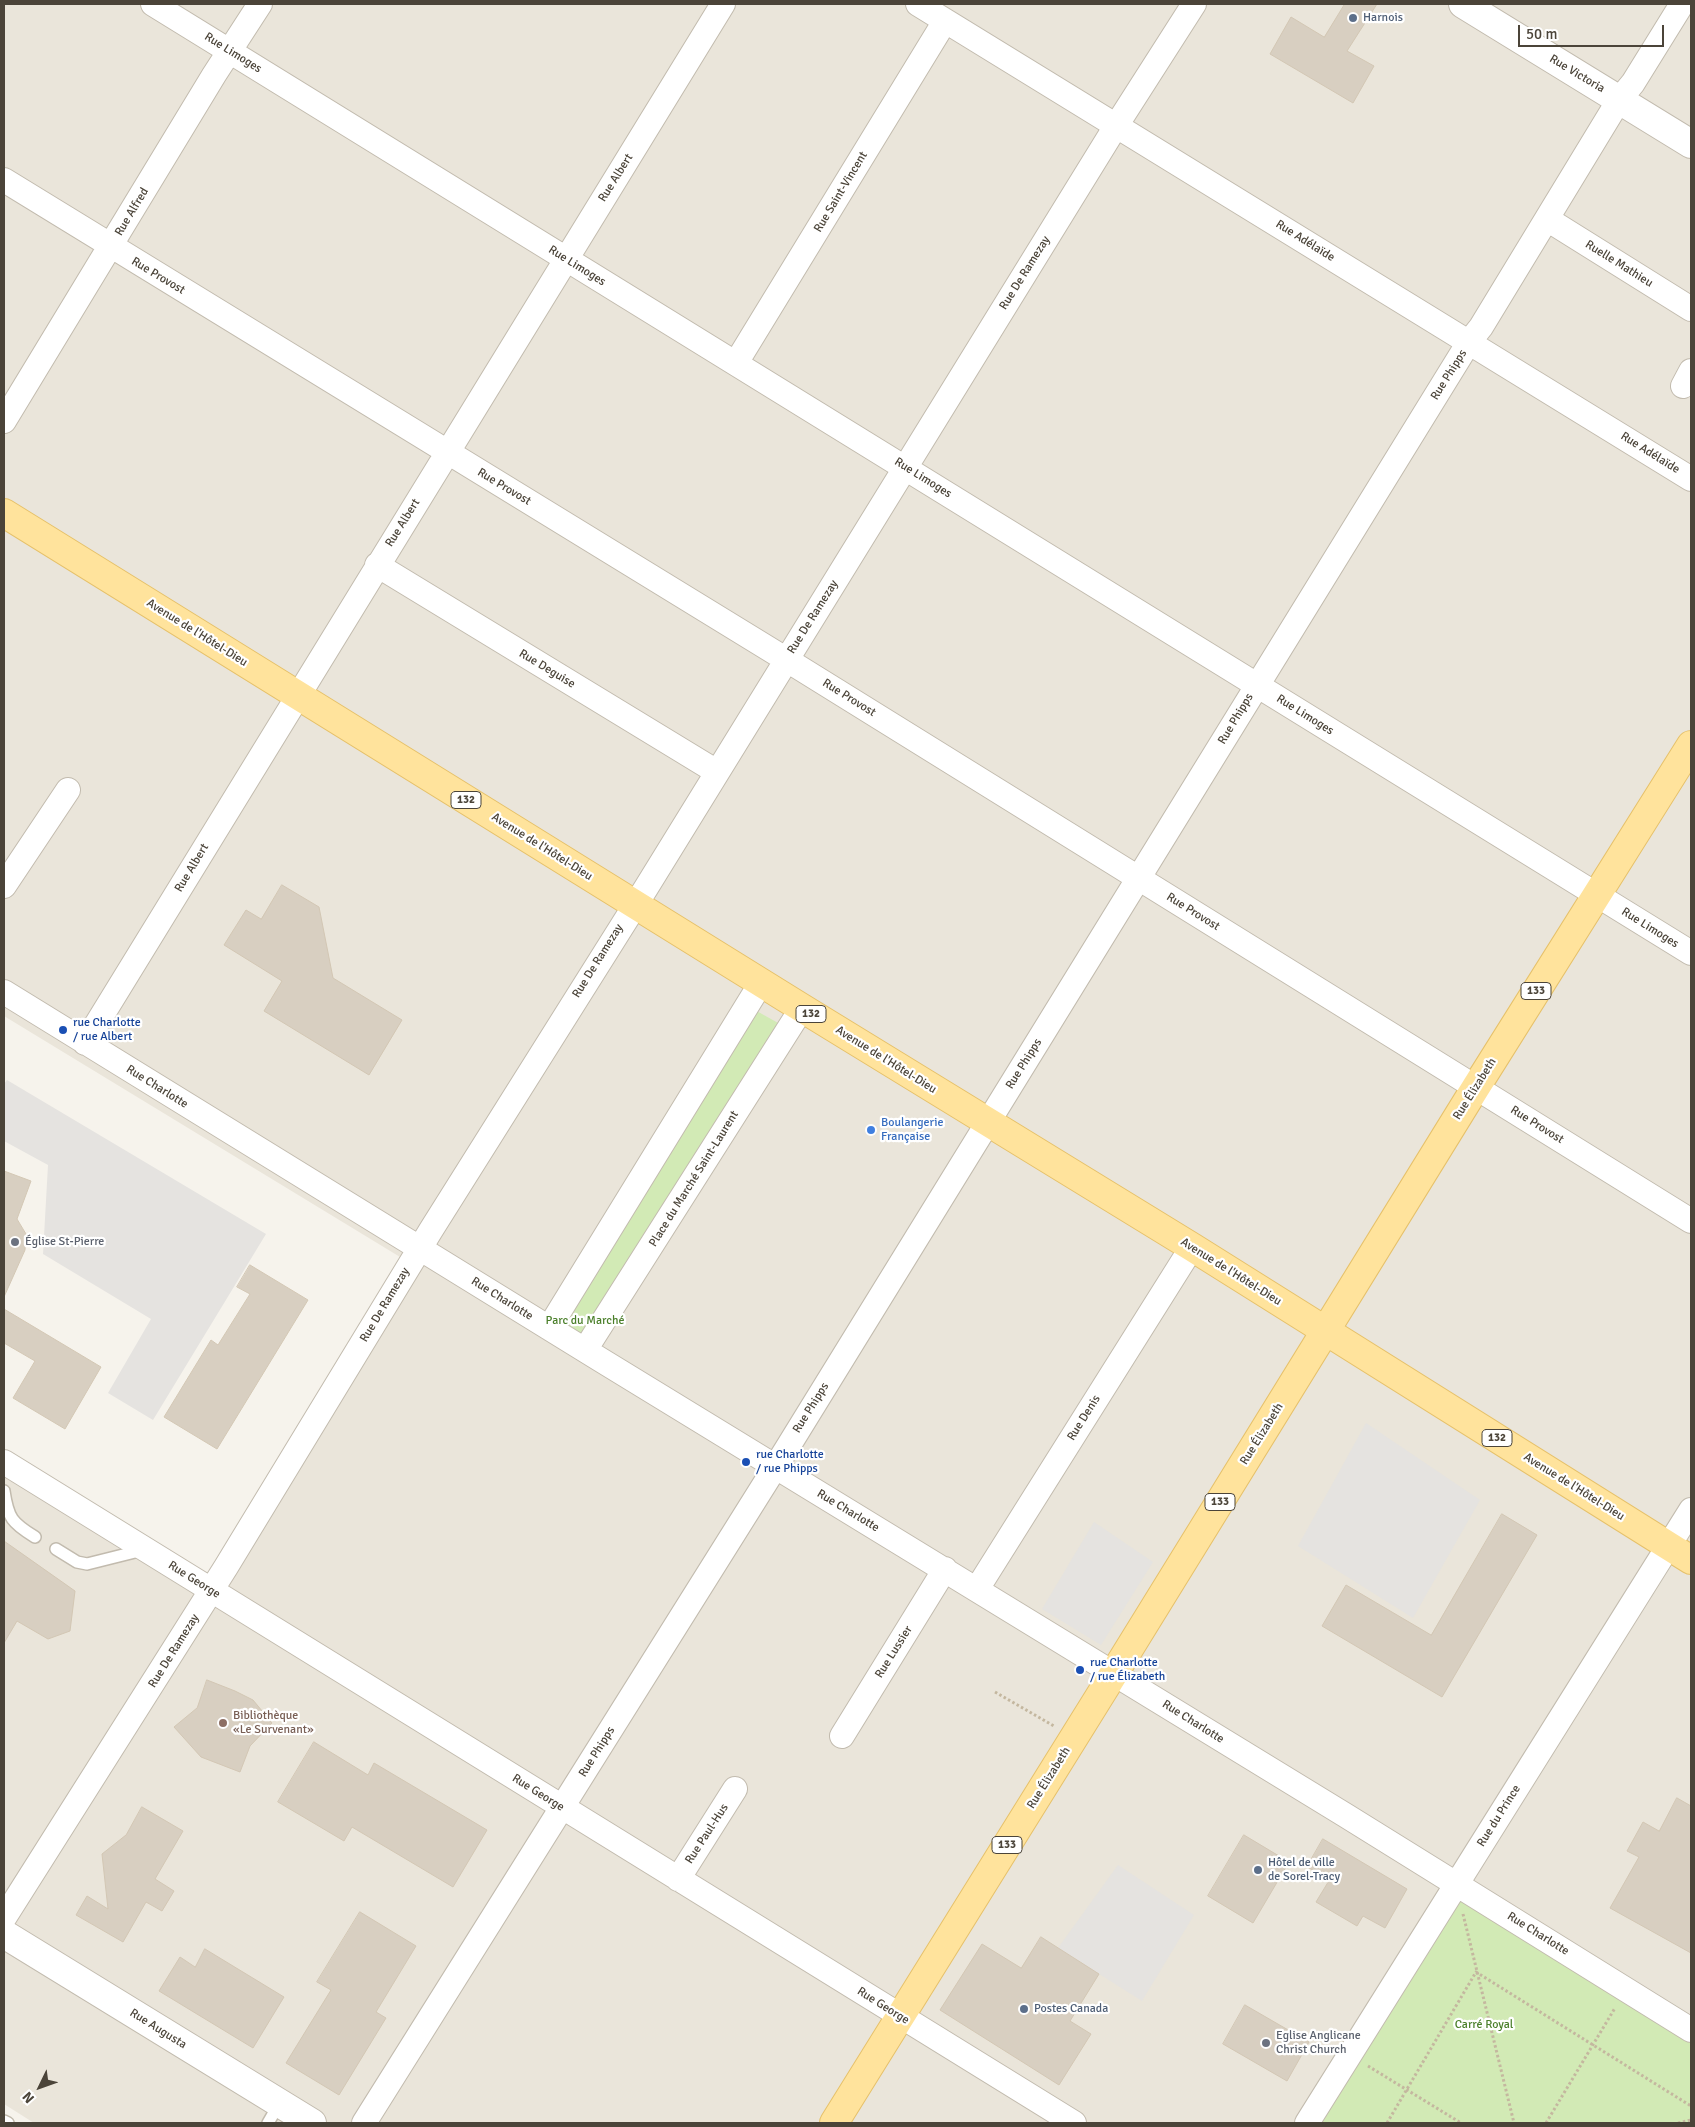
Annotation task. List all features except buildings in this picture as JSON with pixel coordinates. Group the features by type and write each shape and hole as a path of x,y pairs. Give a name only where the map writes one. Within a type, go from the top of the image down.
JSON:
{"main road":[{"name":"Avenue de l'Hôtel-Dieu","path":"4,513 761,983 1326,1330 1680,1553"},
{"name":"Rue Élizabeth","path":"834,2123 1476,1087 1691,745"}],"street":[{"name":"Rue Limoges","path":"153,4 1691,953"},
{"name":"Rue Alfred","path":"4,421 260,4"},
{"name":"Rue Albert","path":"85,1043 723,4"},
{"name":"Rue Adélaïde","path":"918,4 1691,479"},
{"name":"Rue De Ramezay","path":"4,1918 211,1591 420,1248 787,660 1116,126 1194,4"},
{"name":"Rue Victoria","path":"1463,4 1691,144"},
{"name":"Rue Phipps","path":"364,2123 775,1466 1469,342 1481,327 1619,100 1633,83 1682,4"},
{"name":"Rue Saint-Vincent","path":"736,363 946,21"},
{"name":"Rue Provost","path":"4,180 787,660 1691,1221"},
{"name":"Ruelle Mathieu","path":"1547,219 1691,309"},
{"name":"Rue Deguise","path":"377,565 717,772"},
{"path":"4,886 68,790"},
{"path":"549,1328 761,983"},
{"name":"Rue Charlotte","path":"4,992 549,1328 945,1569 1691,2030"},
{"name":"Place du Marché Saint-Laurent","path":"585,1350 802,1008"},
{"name":"Rue Denis","path":"977,1589 1192,1247"},
{"name":"Rue George","path":"4,1462 1074,2123"},
{"name":"Rue du Prince","path":"1307,2123 1456,1884 1680,1553 1691,1510"},
{"name":"Rue Lussier","path":"842,1736 945,1569"},
{"name":"Rue Paul-Hus","path":"678,1879 735,1789"},
{"name":"Rue Augusta","path":"4,1934 273,2113 312,2123"}],"lane":[{"path":"4,1491 9,1516 16,1525 35,1537"},
{"path":"56,1550 78,1562 87,1564 145,1549"},
{"path":"4,2121 8,2123"}],"path":[{"path":"995,1692 1074,1737"},
{"path":"1456,1884 1514,2123"},
{"path":"1476,1972 1691,2106"},
{"path":"1387,2123 1476,1972"},
{"path":"1546,2123 1627,1989"},
{"path":"1350,2055 1407,2092 1461,2123"},
{"path":"1678,2123 1691,2120"}],"shaded area":[{"path":"4,4 1691,4 1691,2035 1307,2123 34,2123 4,2104 4,1459 204,1583 405,1260 4,1016"},
{"path":"7,1080 266,1234 153,1420 108,1393 151,1319 43,1254 48,1165 4,1141 4,1084"},
{"path":"1366,1423 1480,1500 1413,1618 1298,1546"},
{"path":"1094,1522 1153,1562 1101,1645 1042,1609"},
{"path":"1118,1865 1194,1915 1142,2001 1058,1948"}],"green space":[{"name":"Parc du Marché","path":"753,1009 780,1024 589,1358 550,1335"},
{"name":"Carré Royal","path":"1453,1889 1691,2038 1691,2123 1308,2123"}],"place":[{"name":"Harnois","path":"1353,18"},
{"name":"rue Charlotte / rue Albert","path":"63,1030"},
{"name":"Boulangerie Française","path":"871,1130"},
{"name":"Église St-Pierre","path":"15,1242"},
{"name":"rue Charlotte / rue Phipps","path":"746,1462"},
{"name":"rue Charlotte / rue Élizabeth","path":"1080,1670"},
{"name":"Bibliothèque «Le Survenant»","path":"223,1723"},
{"name":"Hôtel de ville de Sorel-Tracy","path":"1258,1870"},
{"name":"Postes Canada","path":"1024,2009"},
{"name":"Eglise Anglicane Christ Church","path":"1266,2043"}]}
